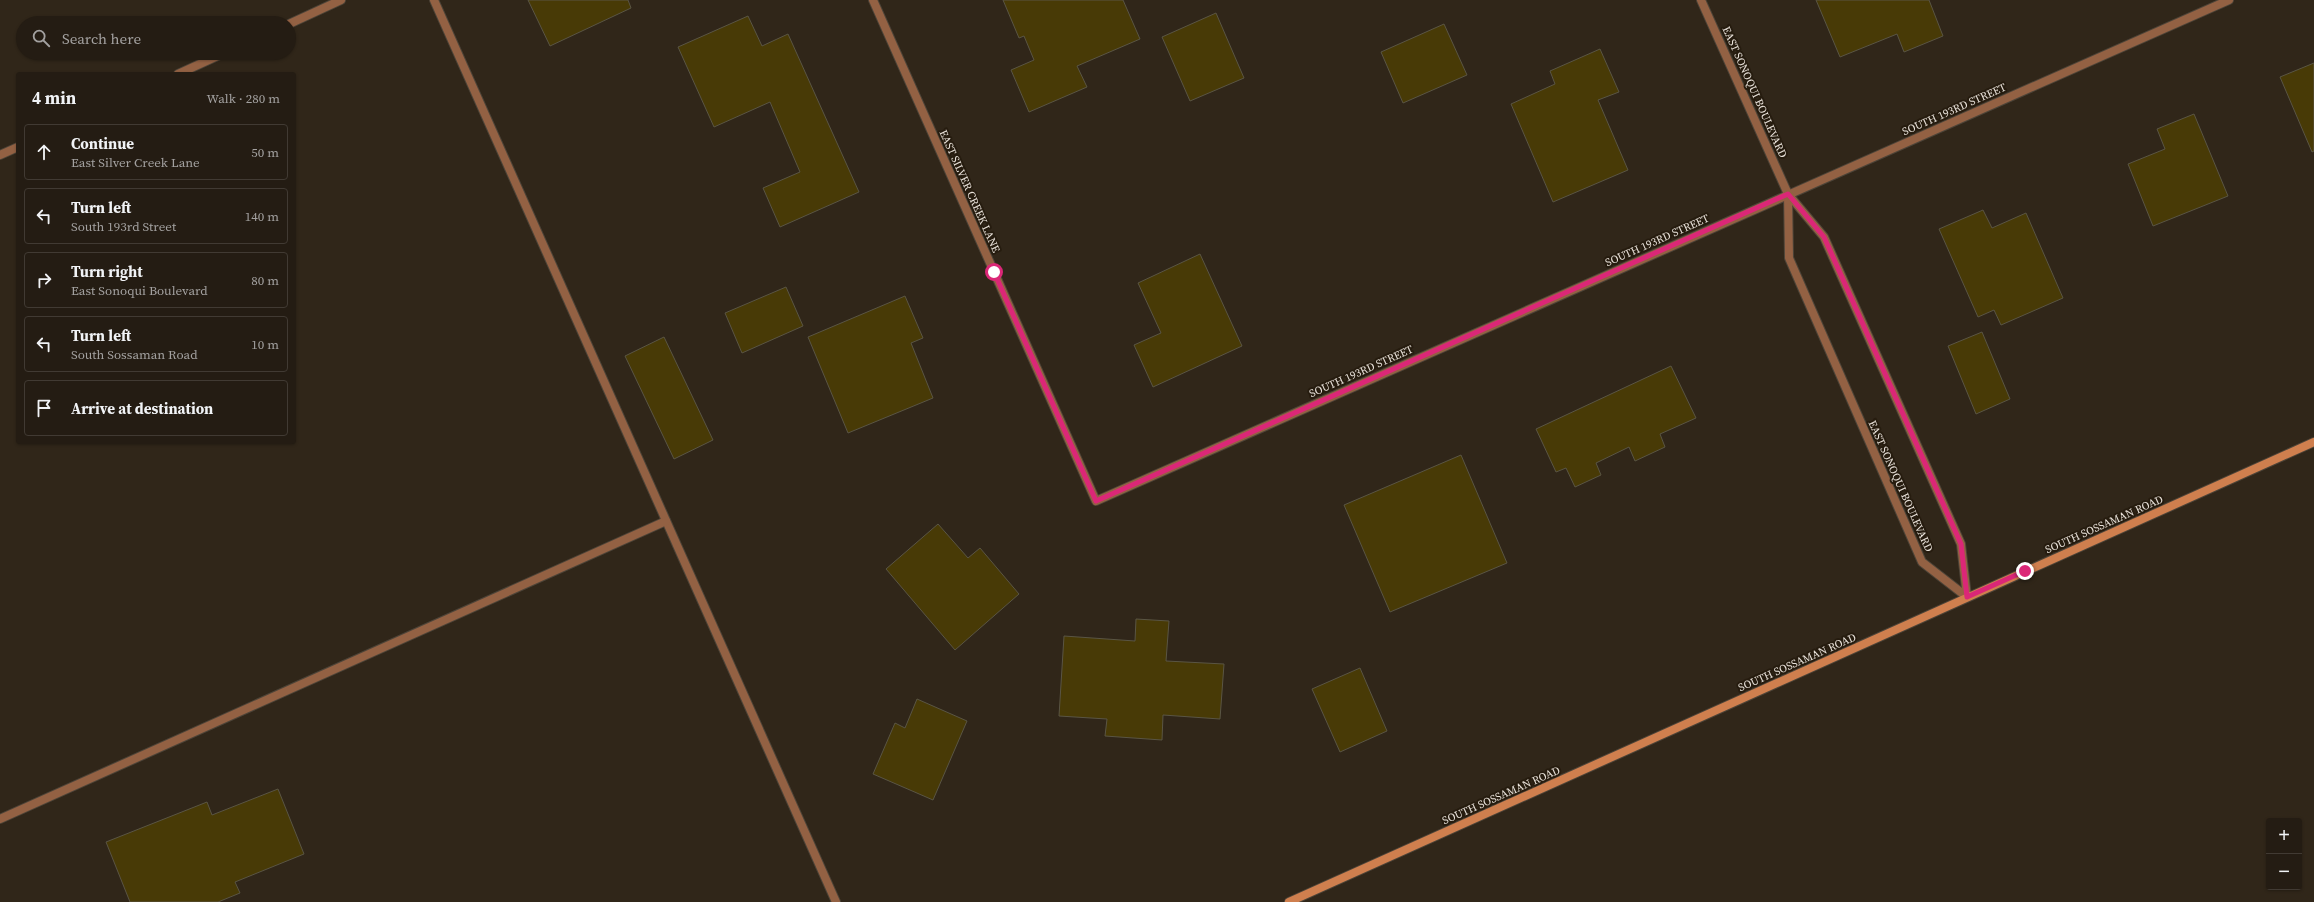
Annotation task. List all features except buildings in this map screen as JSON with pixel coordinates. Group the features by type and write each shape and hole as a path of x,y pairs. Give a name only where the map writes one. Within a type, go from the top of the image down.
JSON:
{"main road":[{"name":"SOUTH SOSSAMAN ROAD","path":"1289,902 2314,442"}],"street":[{"path":"296,21 341,0"},
{"path":"434,0 836,902"},
{"name":"EAST SILVER CREEK LANE","path":"873,0 1096,501"},
{"name":"EAST SONOQUI BOULEVARD","path":"1701,0 1788,194 1824,237 1961,544 1967,597"},
{"name":"SOUTH 193RD STREET","path":"1096,501 2228,0"},
{"path":"182,72 209,60"},
{"path":"0,155 16,148"},
{"name":"EAST SONOQUI BOULEVARD","path":"1788,194 1789,258 1922,562 1967,597"},
{"path":"0,819 666,521"}],"route":[{"path":"994,272 1096,501 1788,194 1824,237 1961,544 1967,597 2025,571"}]}
